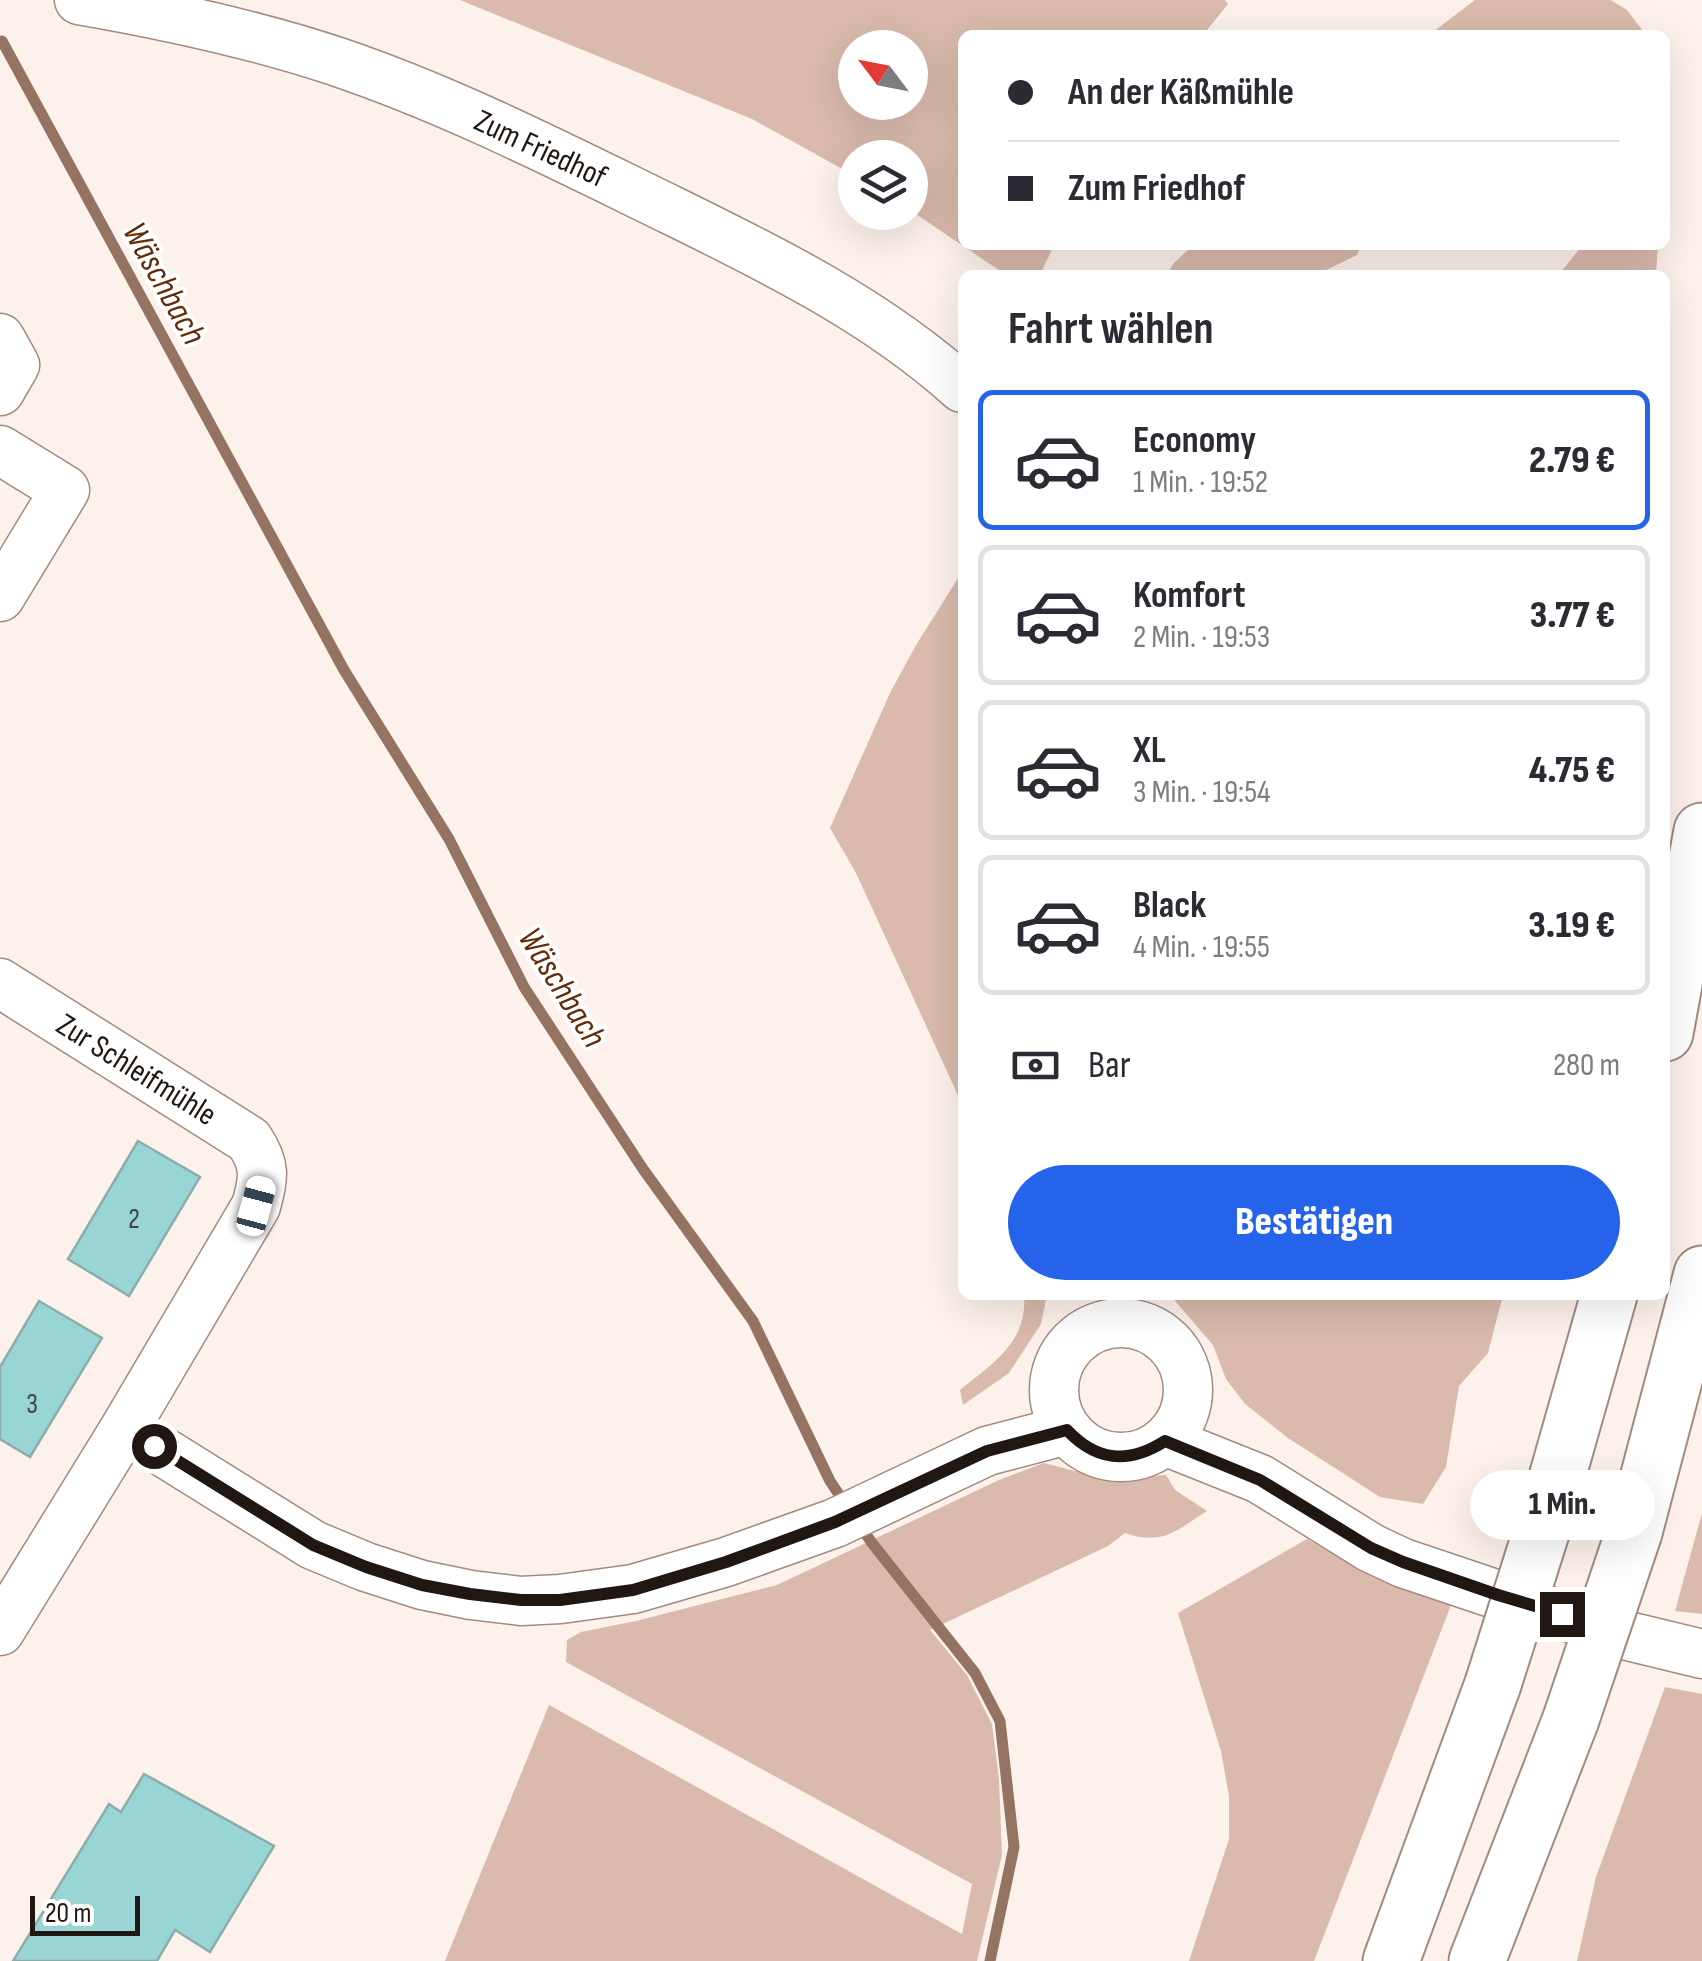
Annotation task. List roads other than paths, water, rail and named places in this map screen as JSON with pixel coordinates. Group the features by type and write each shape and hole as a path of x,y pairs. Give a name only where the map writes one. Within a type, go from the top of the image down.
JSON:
{"highway":[{"path":"1670,1006 1702,831"},
{"path":"1477,1961 1571,1719 1634,1532 1702,1274"},
{"path":"1391,1961 1493,1684 1608,1300"},
{"path":"1510,1961 1571,1719"}],"street":[{"name":"Zum Friedhof","path":"79,0 174,18 338,62 531,141 800,276 920,352 958,385"},
{"path":"0,338 15,364 0,391"},
{"path":"0,450 66,490 0,597"},
{"name":"Zur Schleifmühle","path":"0,983 249,1140 262,1166 256,1206 125,1428"},
{"path":"1104,1312 1159,1334 1181,1359 1186,1374 1188,1390 1176,1424 1137,1456 1091,1450 1078,1442 1060,1416 1054,1382 1059,1363 1104,1312"},
{"path":"0,1631 125,1428 313,1545 422,1585 521,1600 560,1600 633,1590 726,1562 854,1514 1060,1416"},
{"path":"1176,1424 1371,1548 1403,1562 1628,1636 1702,1654"}],"waterway":[{"name":"Wäschbach","path":"2,41 344,670 449,839 524,987 643,1169 753,1321 830,1481 848,1508"},
{"name":"Wäschbach","path":"858,1523 975,1673 1000,1721 1014,1847 990,1961"}]}
